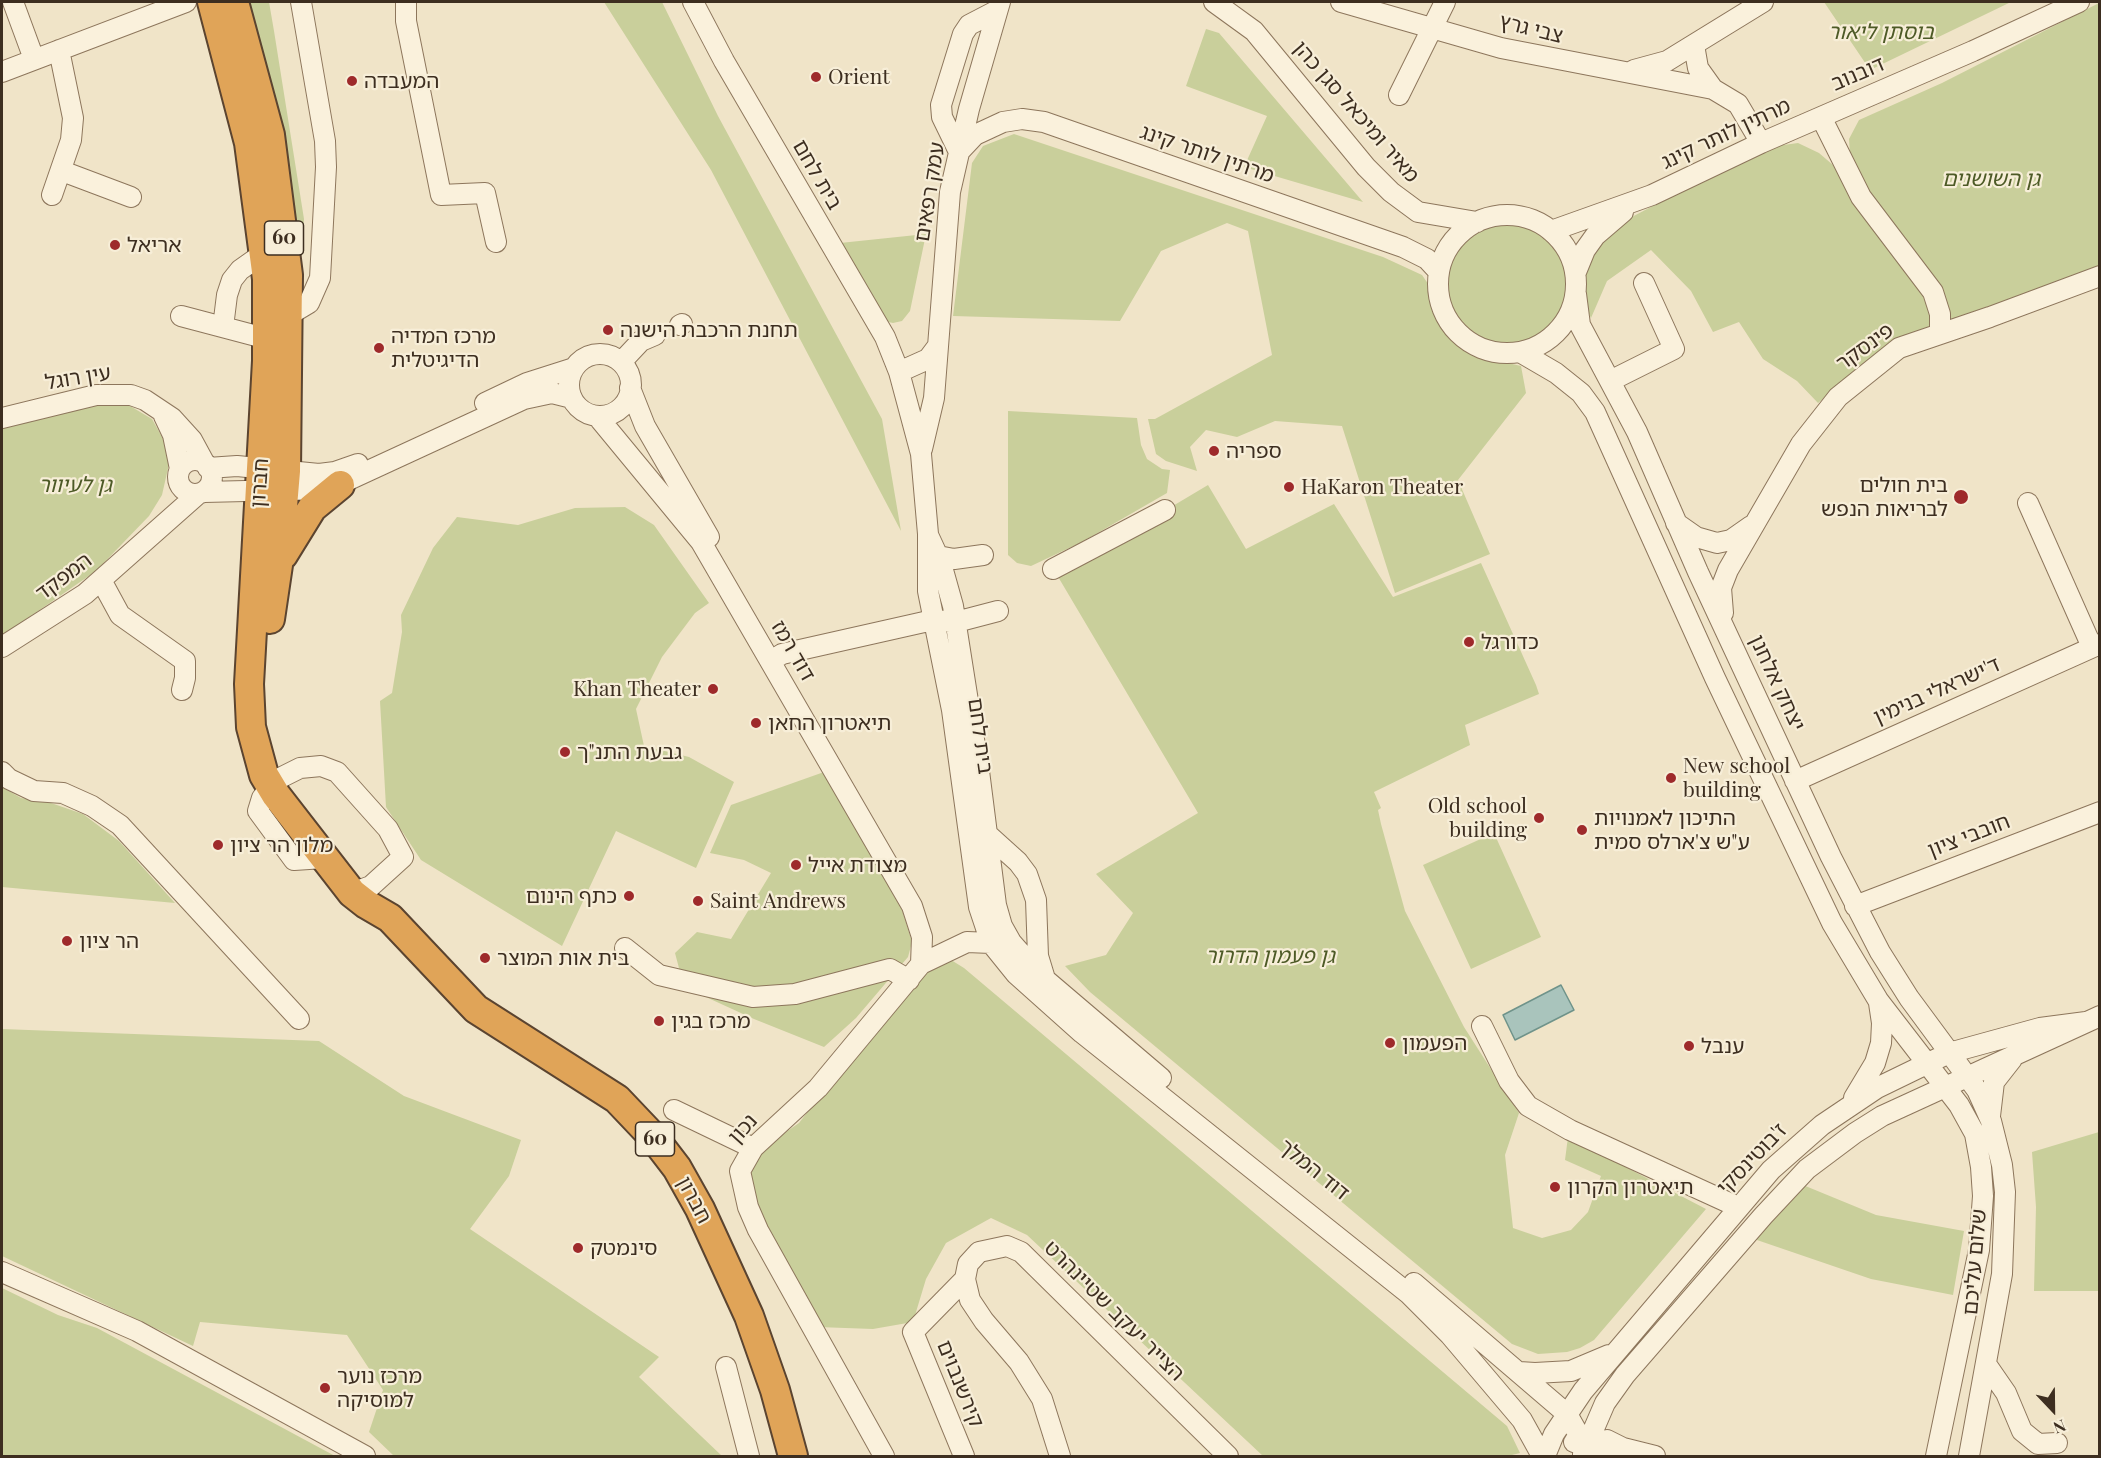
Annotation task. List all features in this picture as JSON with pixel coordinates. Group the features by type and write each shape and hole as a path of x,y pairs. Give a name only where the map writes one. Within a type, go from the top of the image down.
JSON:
{"highway":[{"name":"חברון","path":"227,3 270,135 288,275 289,315 273,481 249,651 249,709 255,749 324,858 362,889 477,1008 617,1099 654,1138 677,1168 700,1209 749,1316 775,1390 793,1456"},
{"name":"חברון","path":"227,3 264,253 278,565 264,678 269,738 276,781 299,801 362,889"},
{"path":"278,565 307,513 340,485"}],"street":[{"path":"13,2 34,59"},
{"path":"2,72 186,2"},
{"path":"289,315 309,303 320,278 326,167 325,141 301,2"},
{"path":"406,2 406,21 441,195 485,194 496,243"},
{"name":"בית לחם","path":"693,2 741,92 885,337 899,372 915,401 915,426 921,454 928,534 926,576 952,710 979,907 999,939"},
{"name":"מאיר ומיכאל סגן כהן","path":"1214,2 1254,31 1366,167 1390,192 1418,212 1477,222"},
{"path":"1399,95 1445,2"},
{"path":"1625,72 1667,61 1763,2"},
{"name":"דובנוב","path":"1940,334 1940,314 1933,292 1861,197 1821,117 2079,2"},
{"name":"צבי גרץ","path":"1348,3 1501,48 1713,89 1738,104 1761,143"},
{"path":"959,152 942,117 941,105 963,34 976,20 998,6"},
{"name":"עמק רפאים","path":"921,454 932,410 948,204 959,152 998,6"},
{"name":"צבי גרץ","path":"1694,45 1698,68 1713,89"},
{"path":"52,195 71,140 73,118 58,50"},
{"name":"מרתין לותר קינג","path":"1551,231 1652,195 1821,117"},
{"name":"מרתין לותר קינג","path":"959,152 975,135 1004,122 1022,119 1044,122 1403,247 1427,259 1439,272"},
{"path":"62,171 131,197"},
{"name":"מרתין לותר קינג","path":"1576,272 1585,250 1607,224 1652,195"},
{"path":"1507,215 1523,217 1551,231 1571,256 1576,272 1576,294 1570,315 1557,332 1541,345 1520,352 1498,353 1476,347 1458,333 1445,315 1438,294 1439,272 1446,252 1459,235 1477,222 1507,215"},
{"path":"223,327 227,295 232,280 240,270 264,253"},
{"name":"פינסקר","path":"1726,631 1721,588 1728,570 1801,444 1838,397 1899,348 2100,276"},
{"path":"1610,381 1674,349 1644,283"},
{"name":"יצחק אלחנן","path":"1576,294 1580,325 1637,432 1676,523 1855,906 1909,998 1967,1076"},
{"path":"180,316 268,339"},
{"path":"625,358 641,341 655,335"},
{"path":"899,372 928,359 937,347"},
{"path":"1520,352 1556,373 1581,393 1595,412 1715,678 1806,872 1843,943 1878,1000 1945,1087"},
{"path":"592,356 612,357 626,370 630,388 620,409 597,416 584,412 572,398 569,384 574,369 584,359 592,356"},
{"path":"159,409 173,435 180,477 188,492 201,493 348,469 518,387 574,369"},
{"name":"דוד רמז","path":"630,388 645,426 734,579 912,906 922,938 921,964"},
{"path":"180,477 194,461 207,466 318,491 340,485 524,399 552,393 572,398"},
{"name":"עין רוגל","path":"2,418 77,399 116,394 131,395 159,409 182,429 207,466"},
{"name":"דוד רמז","path":"597,416 701,542 776,658"},
{"path":"201,493 210,483 207,466"},
{"name":"המפקד","path":"148,537 170,508 180,477"},
{"name":"המפקד","path":"2,647 56,614 101,580 201,493"},
{"path":"2028,503 2096,645"},
{"path":"1053,569 1165,510"},
{"name":"פינסקר","path":"1676,523 1696,537 1717,543 1731,540 1753,525"},
{"name":"בית לחם","path":"928,534 950,592 956,622 987,834 999,939"},
{"path":"938,556 954,559 983,555"},
{"path":"101,580 120,615 185,661 182,690"},
{"path":"776,658 792,660 934,623 956,622 998,611"},
{"name":"ד'ישראלי בנימין","path":"1795,781 2096,645"},
{"path":"276,781 300,768 314,766 337,772 388,829 403,857 362,889"},
{"path":"2,772 9,779 34,791 63,794 92,806 120,825 298,1019"},
{"name":"חובבי ציון","path":"1855,906 2100,812"},
{"path":"987,834 1018,862 1027,874 1036,900 1038,956 1047,981"},
{"name":"נכון","path":"884,1456 748,1207 740,1171 753,1148 818,1088 921,964 967,942 999,939"},
{"name":"דוד המלך","path":"999,939 1131,1054 1519,1372 1566,1414 1586,1445"},
{"name":"דוד המלך","path":"999,939 1016,974 1074,1026 1409,1294 1450,1335 1522,1420 1544,1456"},
{"path":"625,948 659,975 753,997 795,994 890,969 909,980"},
{"path":"1847,1107 1870,1074 1881,1043 1882,1023 1878,1000"},
{"name":"ז'בוטינסקי","path":"1544,1456 1566,1414 1621,1346 1738,1207 1796,1145 1847,1107 1903,1073 1925,1063 1949,1053 2040,1028 2093,1019"},
{"name":"ז'בוטינסקי","path":"1586,1445 1605,1403 1625,1374 1794,1181 1855,1133 1967,1076 2013,1058 2093,1019"},
{"path":"1482,1026 1509,1081 1528,1106 1570,1130 1738,1207"},
{"path":"1991,1121 1990,1100 1994,1083 2013,1058"},
{"name":"שלום עליכם","path":"1967,1076 1991,1121 2002,1165 2005,1224 1997,1310 1969,1456"},
{"name":"שלום עליכם","path":"1936,1456 1974,1284 1982,1227 1983,1196 1975,1134 1969,1120 1945,1087"},
{"path":"674,1110 753,1148"},
{"name":"הצייר יעקב שטיינהרט","path":"965,1279 968,1264 980,1252 1007,1246 1021,1252 1228,1456"},
{"path":"2,1272 137,1331 365,1456"},
{"path":"965,1279 970,1300 984,1321 1019,1362 1042,1399 1060,1456"},
{"name":"קירשנבוים","path":"964,1456 913,1332 965,1279"},
{"path":"1519,1372 1551,1373 1576,1369 1604,1358 1621,1346"},
{"path":"1986,1364 2006,1393 2022,1431 2037,1444 2057,1443"},
{"path":"726,1367 750,1456"},
{"path":"1522,1420 1617,1456"},
{"path":"1586,1445 1623,1448 1655,1456"}],"green space":[{"path":"249,2 269,2 274,31 304,219 298,296 282,132"},
{"path":"604,2 662,2 718,116 882,419 901,531 711,170"},
{"name":"בוסתן ליאור","path":"1824,2 2011,2 1870,70"},
{"name":"גן השושנים","path":"2099,3 2099,269 1950,325 1906,245 1865,185 1850,155 1849,139 1859,120 1942,83"},
{"path":"1206,29 1219,33 1363,202 1244,167 1267,116 1186,86"},
{"path":"1014,134 1383,257 1422,275 1431,288 1440,318 1453,339 1474,355 1521,366 1526,393 1458,480 1490,554 1395,593 1342,426 1275,421 1237,437 1206,430 1190,447 1197,471 1166,461 1156,454 1148,419 1155,419 1272,355 1248,231 1227,223 1161,251 1120,321 953,316 972,163 983,146"},
{"path":"1798,143 1819,153 1833,165 1860,212 1914,274 1936,328 1847,379 1818,403 1797,381 1763,359 1739,322 1713,332 1691,291 1651,250 1607,281 1591,318 1582,299 1582,279 1590,257 1604,237 1630,218 1702,180 1776,146"},
{"path":"1507,219 1532,224 1554,238 1568,260 1573,285 1568,310 1554,332 1532,346 1507,351 1482,346 1460,332 1446,310 1441,285 1446,260 1460,238 1482,224"},
{"path":"926,234 910,311 902,321 893,323 884,321 840,243"},
{"name":"גן לעיוור","path":"125,403 152,419 166,444 169,464 162,495 149,516 96,571 2,636 2,427 92,404"},
{"path":"1008,411 1137,418 1141,445 1147,459 1162,469 1170,470 1167,493 1082,542 1031,566 1017,563 1008,555"},
{"name":"גן פעמון הדרור","path":"1208,485 1246,549 1334,504 1393,597 1481,563 1536,685 1539,694 1465,725 1470,745 1374,792 1381,808 1378,810 1381,824 1405,911 1464,1027 1519,1113 1505,1155 1513,1228 1542,1238 1571,1230 1588,1212 1601,1176 1565,1160 1568,1137 1706,1209 1594,1340 1580,1348 1567,1352 1538,1354 1512,1344 1090,992 1065,966 1106,955 1133,913 1096,874 1198,813 1057,575"},
{"name":"גבעת התנ\"ך","path":"625,507 654,525 709,603 695,613 662,657 636,709 644,746 689,757 734,782 696,868 616,831 562,946 421,860 386,807 380,701 392,693 402,632 401,615 433,548 457,517 518,525 575,508"},
{"path":"824,772 902,910 912,942 908,957 856,1018 824,1047 754,1019 684,987 675,953 697,932 731,939 771,873 744,860 710,853 731,805"},
{"path":"2,787 21,798 51,803 83,814 119,841 175,903 2,887"},
{"path":"1494,833 1541,937 1471,969 1423,865"},
{"path":"943,955 964,968 1507,1426 1520,1453 1508,1456 1263,1456 1027,1235 991,1218 946,1243 926,1279 913,1322 873,1329 818,1327 751,1197 748,1172 770,1143 799,1123 924,962"},
{"path":"2,1029 319,1041 404,1096 521,1140 509,1176 470,1229 659,1357 639,1377 722,1456 394,1456 369,1432 383,1390 347,1335 200,1322 193,1346 2,1256"},
{"path":"2099,1132 2099,1291 2034,1291 2036,1207 2032,1152"},
{"path":"1803,1185 1876,1215 1964,1231 1953,1295 1871,1279 1754,1239"},
{"path":"2,1288 58,1315 97,1328 335,1456 2,1456"}],"water":[{"path":"1561,985 1574,1010 1515,1040 1503,1015"}],"place":[{"name":"Orient","path":"816,77"},
{"name":"המעבדה","path":"352,81"},
{"name":"אריאל","path":"115,245"},
{"name":"תחנת הרכבת הישנה","path":"608,330"},
{"name":"מרכז המדיה הדיגיטלית","path":"379,348"},
{"name":"ספריה","path":"1214,451"},
{"name":"HaKaron Theater","path":"1289,487"},
{"name":"בית חולים לבריאות הנפש","path":"1961,497"},
{"name":"כדורגל","path":"1469,642"},
{"name":"Khan Theater","path":"713,689"},
{"name":"תיאטרון החאן","path":"756,723"},
{"name":"גבעת התנ\"ך","path":"565,752"},
{"name":"New school building","path":"1671,778"},
{"name":"Old school building","path":"1539,818"},
{"name":"התיכון לאמנויות ע\"ש צ'ארלס סמית","path":"1582,830"},
{"name":"מלון הר ציון","path":"218,845"},
{"name":"מצודת אייל","path":"796,865"},
{"name":"כתף הינום","path":"629,896"},
{"name":"Saint Andrews","path":"698,901"},
{"name":"הר ציון","path":"67,941"},
{"name":"בית אות המוצר","path":"485,958"},
{"name":"מרכז בגין","path":"659,1021"},
{"name":"הפעמון","path":"1390,1043"},
{"name":"ענבל","path":"1689,1046"},
{"name":"תיאטרון הקרון","path":"1555,1187"},
{"name":"סינמטק","path":"578,1248"},
{"name":"מרכז נוער למוסיקה","path":"325,1388"}]}
